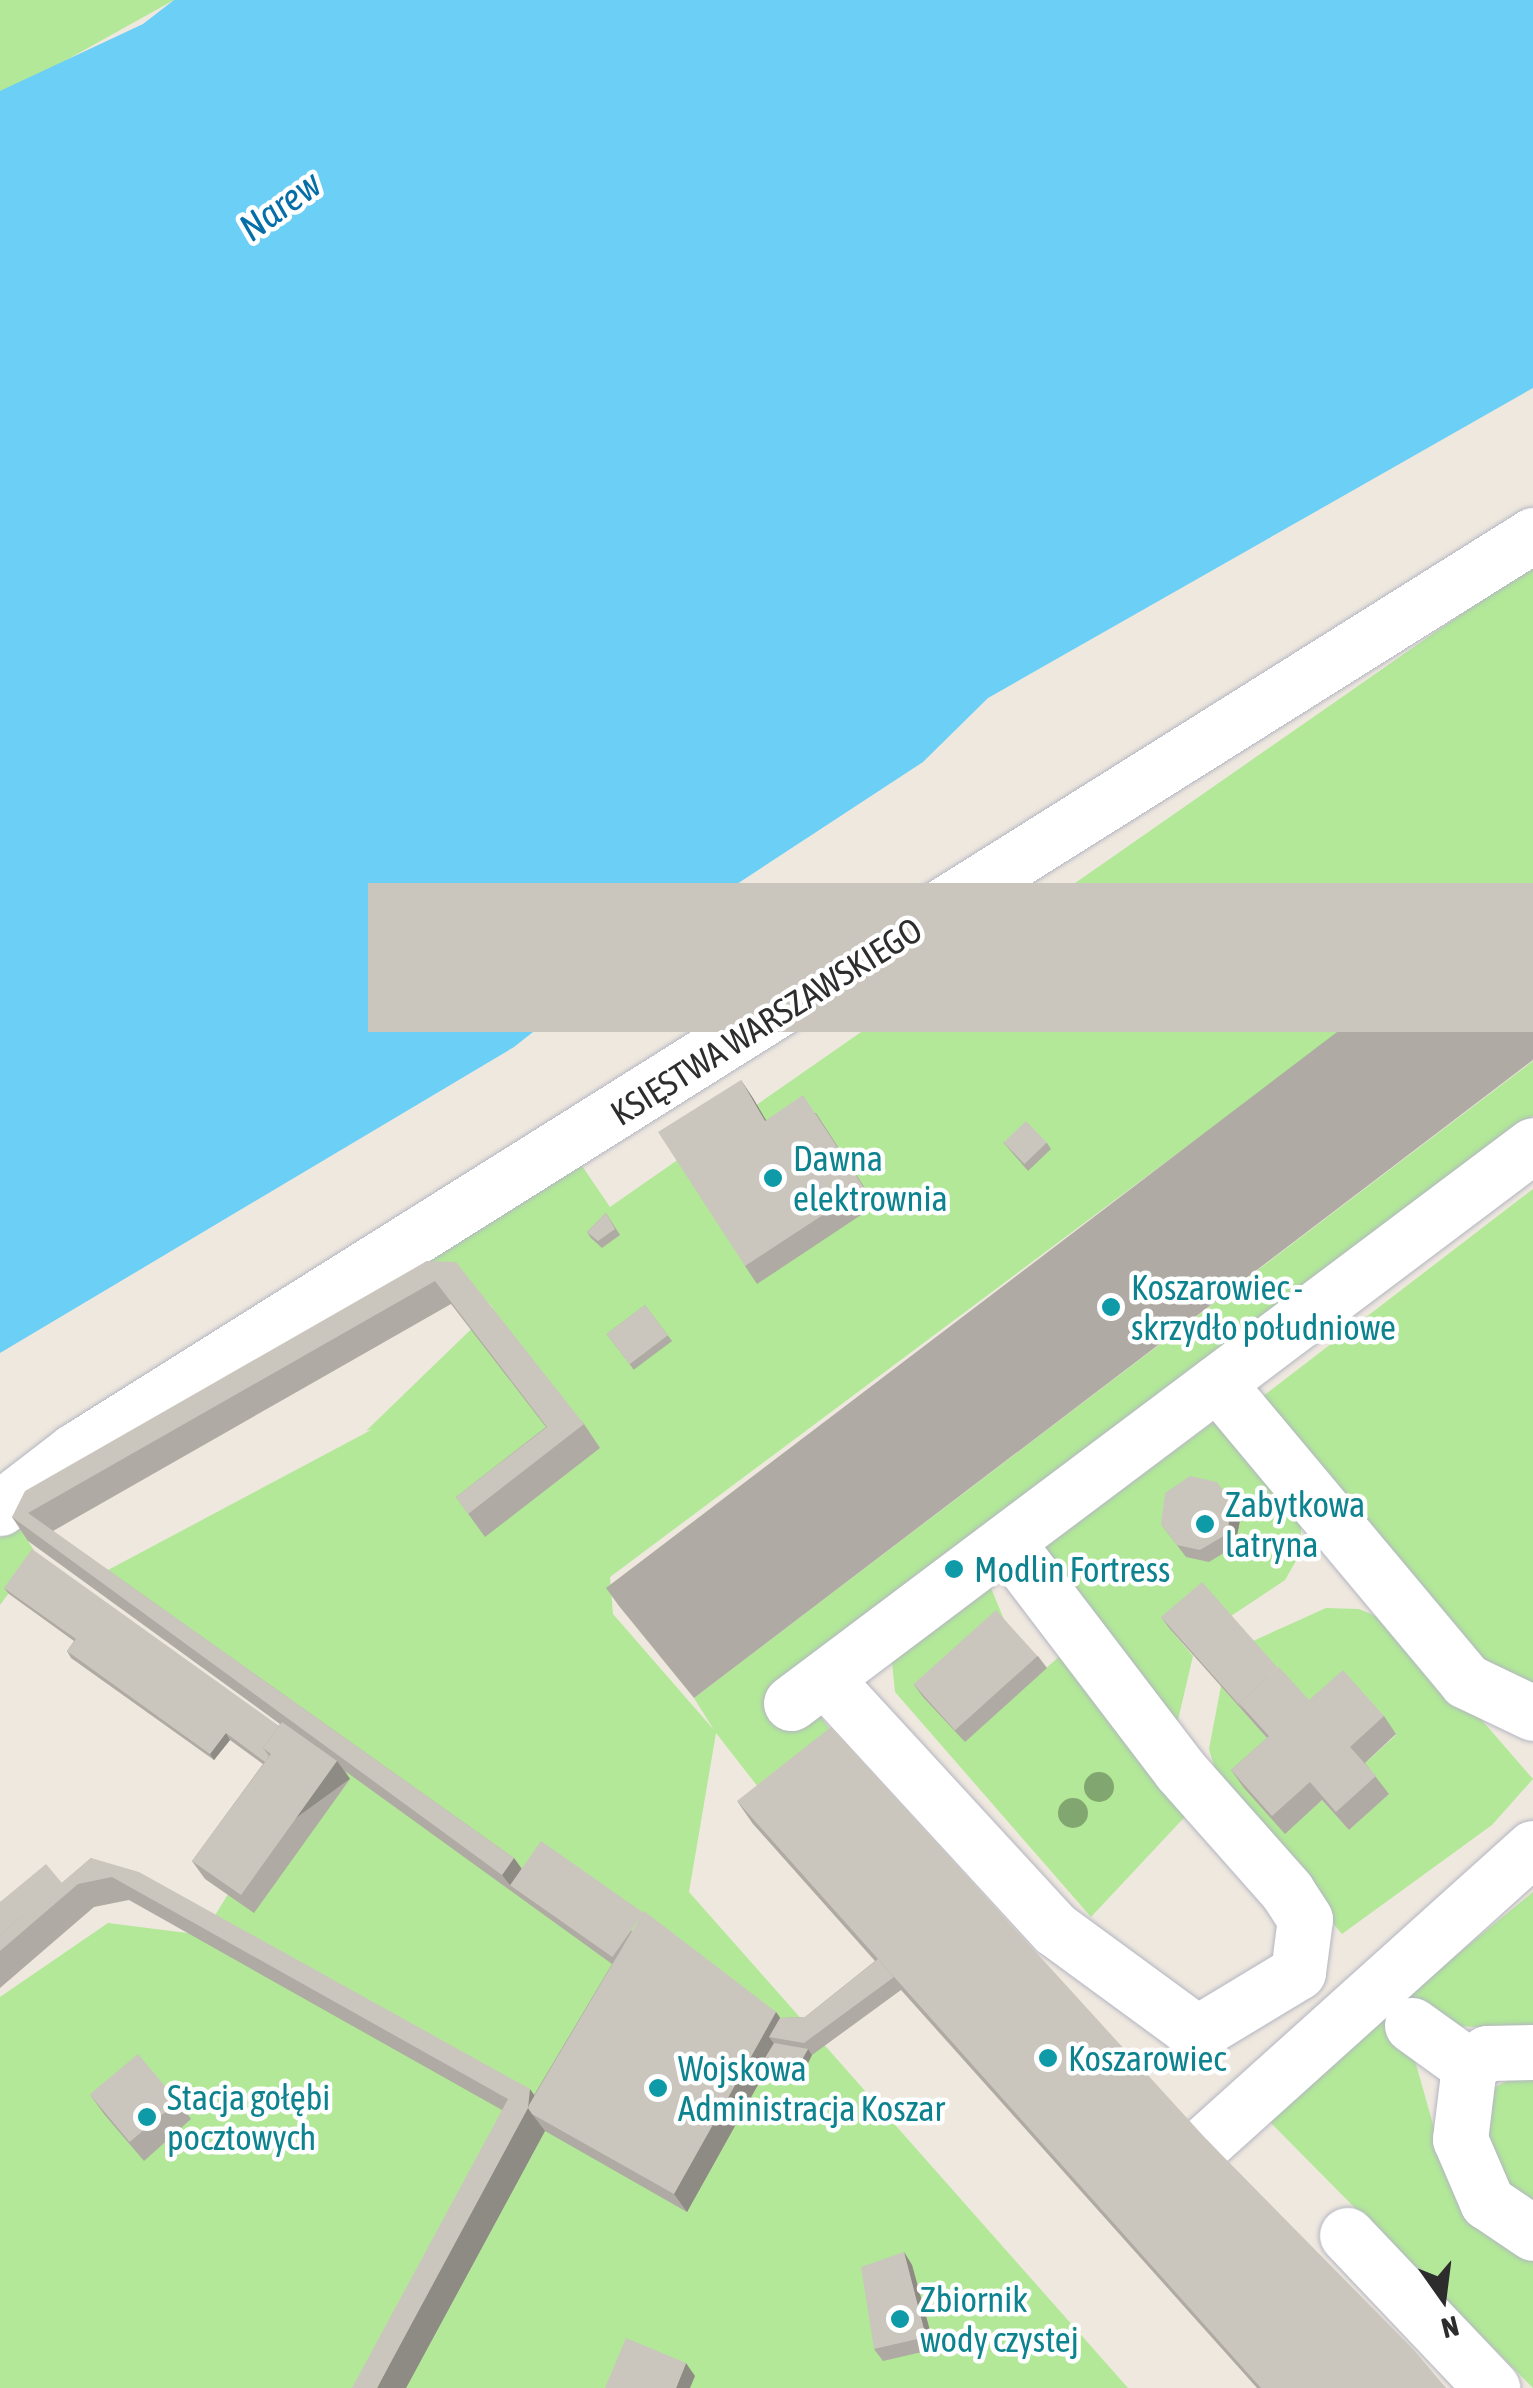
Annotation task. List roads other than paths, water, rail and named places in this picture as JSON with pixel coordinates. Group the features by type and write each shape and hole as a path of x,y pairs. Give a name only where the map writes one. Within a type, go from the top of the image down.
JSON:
{"street":[{"name":"KSIĘSTWA WARSZAWSKIEGO","path":"0,1508 74,1451 1533,536"},
{"path":"1006,1542 1180,1770 1287,1892 1305,1919 1298,1972 1196,2033 1055,1929 808,1691 1533,1145"},
{"path":"1217,1382 1466,1681 1533,1713"},
{"path":"1205,2143 1533,1848"},
{"path":"1412,2025 1469,2066"},
{"path":"1533,2052 1486,2053 1469,2066 1460,2139 1487,2202 1533,2232"},
{"path":"1346,2234 1492,2388"}],"water":[{"name":"Narew","path":"174,0 1533,0 1533,388 988,698 923,762 641,947 514,1047 0,1353 0,91 143,24"}],"place":[{"name":"Dawna elektrownia","path":"773,1178"},
{"name":"Koszarowiec - skrzydło południowe","path":"1111,1307"},
{"name":"Zabytkowa latryna","path":"1205,1524"},
{"name":"Modlin Fortress","path":"954,1569"},
{"name":"Koszarowiec","path":"1048,2058"},
{"name":"Wojskowa Administracja Koszar","path":"658,2088"},
{"name":"Stacja gołębi pocztowych","path":"147,2117"},
{"name":"Zbiornik wody czystej","path":"900,2319"}]}
